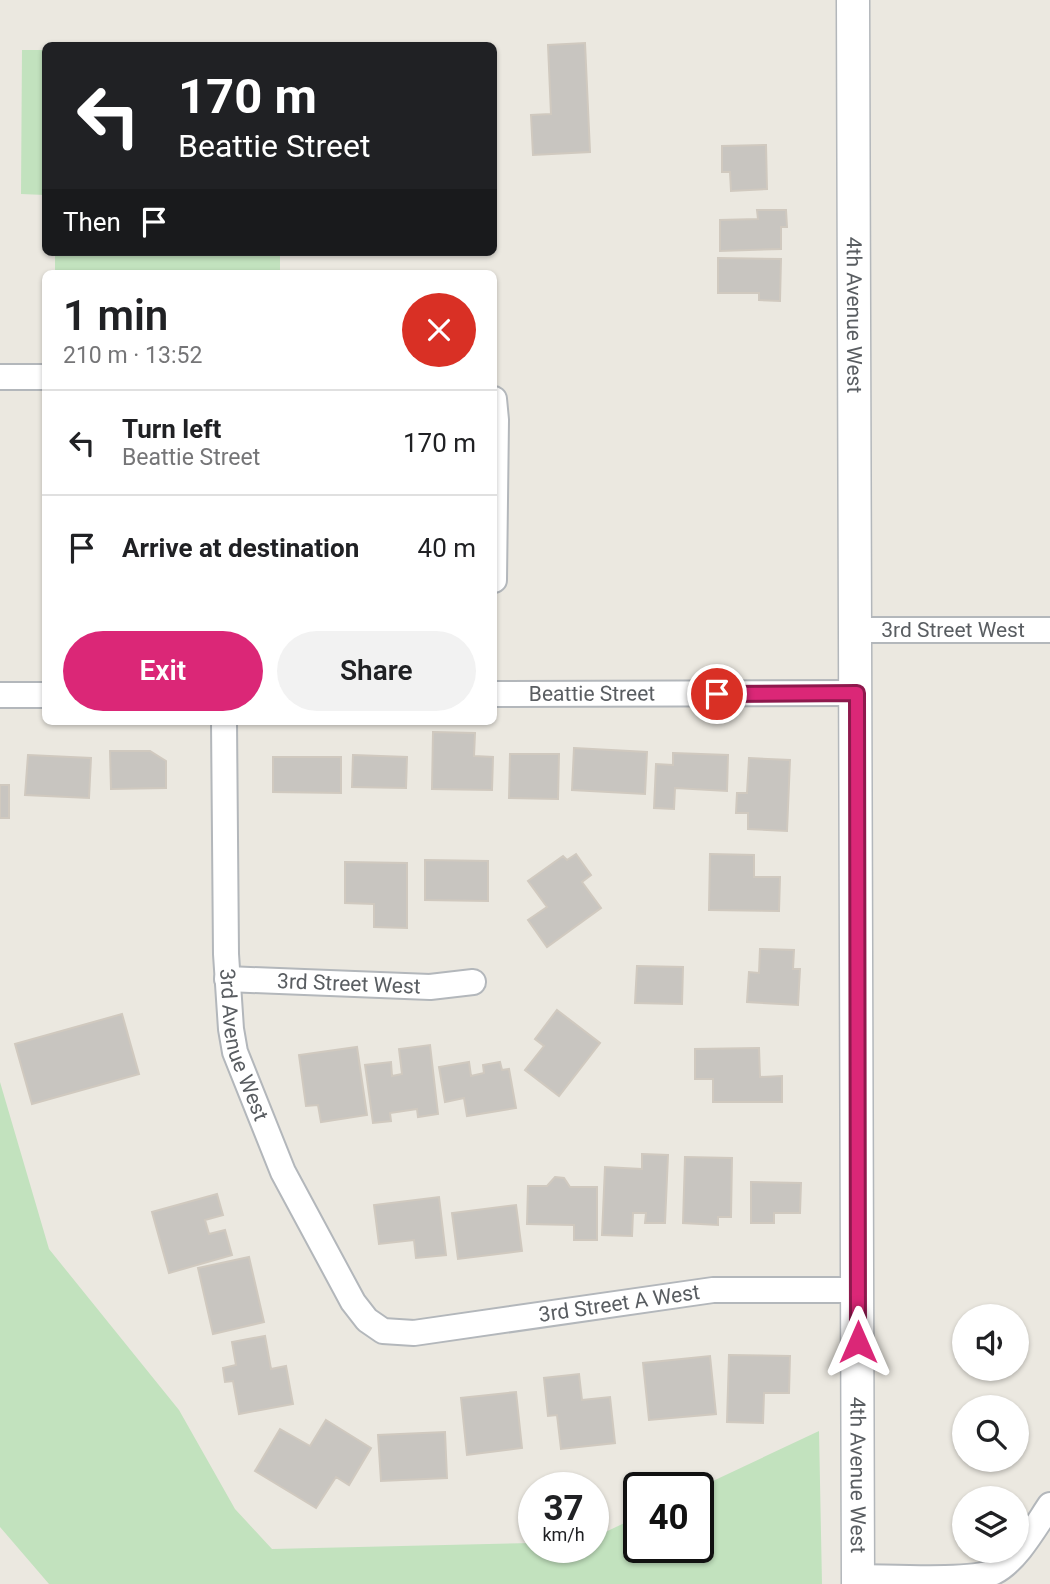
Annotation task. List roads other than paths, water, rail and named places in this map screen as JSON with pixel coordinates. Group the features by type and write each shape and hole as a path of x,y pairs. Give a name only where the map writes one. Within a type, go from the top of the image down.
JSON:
{"street":[{"name":"4th Avenue West","path":"853,0 858,1581"},
{"path":"0,377 42,377"},
{"name":"3rd Street West","path":"857,630 1050,630"},
{"name":"Beattie Street","path":"497,694 857,693"},
{"path":"0,695 42,695"},
{"name":"3rd Avenue West","path":"224,725 227,979 235,1052 283,1172 347,1292 367,1320 383,1331"},
{"name":"3rd Street West","path":"227,979 430,988 473,982"},
{"name":"3rd Street A West","path":"383,1331 400,1334 430,1332 713,1290 858,1290"},
{"path":"858,1581 967,1576 995,1571 1016,1553 1050,1505"}]}
